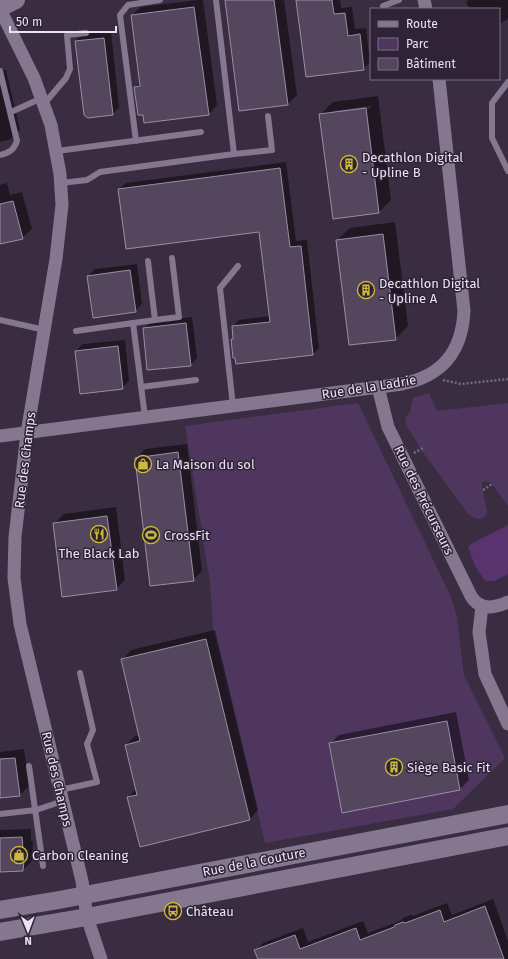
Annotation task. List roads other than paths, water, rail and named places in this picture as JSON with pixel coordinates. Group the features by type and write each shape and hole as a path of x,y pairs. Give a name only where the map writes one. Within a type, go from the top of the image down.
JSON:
{"street":[{"path":"0,8 16,0"},
{"name":"Rue des Champs","path":"0,8 34,78 43,101 57,151 62,205 59,238 27,433 15,537 15,588 20,624 84,895 87,917 101,959"},
{"name":"Rue de la Ladrie","path":"0,436 378,387 416,381 439,369 449,359 464,324 464,311 439,80"},
{"name":"Rue des Précurseurs","path":"378,387 388,427 471,596 482,606"},
{"path":"508,602 492,607 482,606 479,632 486,674 508,724"},
{"name":"Rue de la Couture","path":"0,910 508,814"},
{"name":"Rue de la Couture","path":"0,932 87,917 508,836"}],"lane":[{"path":"136,141 120,15 128,4 160,0"},
{"path":"216,0 234,154"},
{"path":"382,5 399,0"},
{"path":"11,112 43,101 66,78 70,69 67,35 86,33"},
{"path":"0,71 17,141 15,147 8,153 0,155"},
{"path":"508,82 492,103 492,138 508,171"},
{"path":"61,183 87,180 100,172 272,150 268,116"},
{"path":"57,151 201,132"},
{"path":"76,331 179,317 172,258"},
{"path":"148,261 155,320"},
{"path":"233,406 220,288 238,266"},
{"path":"0,320 44,330"},
{"path":"133,323 145,417"},
{"path":"142,387 196,380"},
{"path":"0,814 36,810 61,795 97,782 87,744 94,730 80,673"},
{"path":"29,766 43,866"}],"place":[{"name":"Decathlon Digital - Upline B","path":"349,164"},
{"name":"Decathlon Digital - Upline A","path":"366,290"},
{"name":"La Maison du sol","path":"143,464"},
{"name":"The Black Lab","path":"99,534"},
{"name":"CrossFit","path":"151,535"},
{"name":"Siège Basic Fit","path":"394,767"},
{"name":"Carbon Cleaning","path":"19,855"},
{"name":"Château","path":"173,911"}]}
